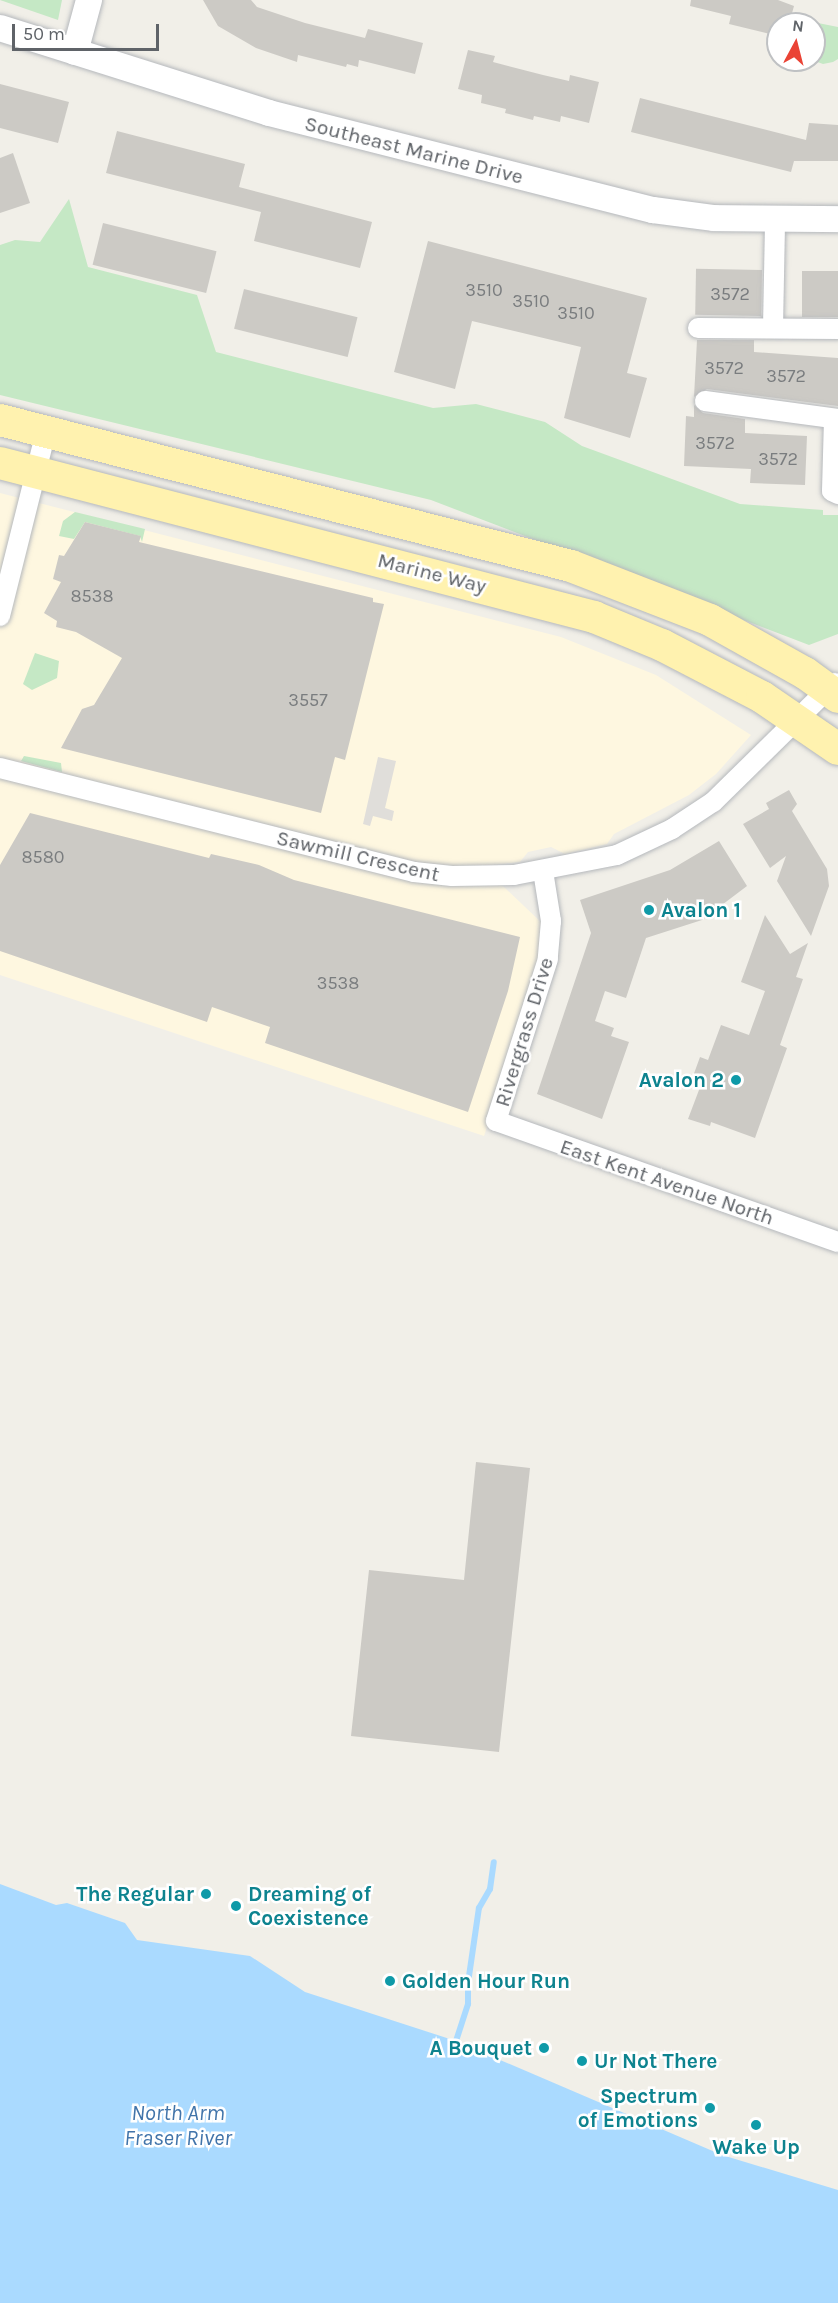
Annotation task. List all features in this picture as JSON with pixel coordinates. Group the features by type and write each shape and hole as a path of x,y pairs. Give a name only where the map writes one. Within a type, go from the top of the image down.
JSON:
{"main road":[{"name":"Marine Way","path":"0,420 571,566 710,621 834,688"},
{"name":"Marine Way","path":"0,463 594,617 662,645 762,696 838,749"}],"street":[{"path":"75,52 89,0"},
{"name":"Southeast Marine Drive","path":"0,28 269,112 653,210 775,220 838,219"},
{"path":"773,328 775,220"},
{"path":"698,328 838,329"},
{"path":"705,401 836,419 832,492 838,494"},
{"path":"0,616 46,432"},
{"name":"Sawmill Crescent","path":"0,768 414,872 452,876 543,871 618,855 672,829 713,802 797,720 834,688"},
{"name":"Rivergrass Drive","path":"496,1121 548,959 551,921 543,871"},
{"name":"East Kent Avenue North","path":"496,1121 838,1242"}],"shaded area":[{"path":"0,493 561,637 656,675 751,735 716,774 689,795 614,834 607,844 565,854 551,847 528,852 520,862 482,866 544,925 535,981 484,1136 0,975"},
{"path":"378,757 396,761 385,808 394,811 392,821 373,816 370,826 363,824"}],"green space":[{"path":"0,0 62,0 58,20"},
{"path":"826,25 838,27 838,59 826,63"},
{"path":"69,199 88,267 197,295 216,352 433,408 476,404 545,422 582,446 740,504 823,510 823,515 838,515 838,634 809,645 431,500 0,395 0,245 15,240 40,242"},
{"path":"75,512 145,529 142,542 140,536 85,522 74,539 59,536 63,521"},
{"path":"35,653 59,661 57,678 32,690 23,684"},
{"path":"24,756 61,763 62,772 21,761"}],"water":[{"name":"North Arm Fraser River","path":"0,1884 56,1905 67,1903 125,1923 137,1940 250,1956 305,1992 456,2041 722,2155 838,2190 838,2303 0,2303"}],"building":[{"path":"203,0 251,0 257,7 305,23 365,38 368,29 423,43 415,74 359,60 358,67 347,64 346,67 298,55 297,62 256,48 218,26"},
{"path":"691,0 778,0 794,6 792,12 766,12 766,33 729,24 731,16 690,6"},
{"path":"468,50 495,56 493,62 543,75 569,81 570,75 599,82 589,123 561,116 560,122 534,116 533,120 505,113 506,109 481,103 482,95 458,89"},
{"path":"0,84 69,102 58,143 0,128"},
{"path":"640,98 806,140 809,123 838,125 838,161 794,161 791,172 631,132"},
{"path":"117,131 245,164 239,187 372,222 360,268 254,241 261,212 106,173"},
{"path":"13,153 30,203 0,213 0,158"},
{"path":"103,223 217,251 206,293 93,265"},
{"path":"428,241 647,298 627,373 647,378 630,438 564,418 581,347 472,321 455,389 394,372"},
{"path":"696,269 762,270 761,316 695,315"},
{"path":"802,271 838,271 838,317 802,317"},
{"path":"244,289 358,317 348,357 234,329"},
{"path":"697,340 754,340 754,352 838,358 838,406 707,389 694,397"},
{"path":"694,405 703,413 745,419 745,433 807,436 805,485 750,483 751,469 684,466 686,416 694,417"},
{"path":"85,522 141,536 139,542 373,598 373,602 384,604 345,760 335,757 321,813 61,748 82,709 94,705 122,658 76,632 56,627 57,621 44,613 61,582 53,579 59,555 64,556"},
{"path":"789,790 797,804 792,811 827,869 829,886 811,936 777,881 786,856 770,868 743,824 769,809 766,803"},
{"path":"30,813 209,858 211,854 259,865 294,880 520,937 508,991 468,1112 265,1043 270,1027 212,1007 207,1022 0,951 0,865"},
{"name":"Avalon 1","path":"719,841 747,886 702,920 646,938 626,998 605,991 595,1021 614,1028 611,1036 629,1042 602,1119 537,1094 591,933 580,900 670,870"},
{"path":"765,915 790,954 808,943 796,977 803,979 780,1045 787,1048 755,1138 711,1122 710,1126 688,1119 702,1082 692,1079 700,1057 708,1060 721,1025 749,1035 765,991 741,982"},
{"path":"476,1462 530,1468 499,1752 351,1736 369,1570 464,1580"}],"waterway":[{"path":"456,2041 468,2004 468,1983 479,1908 490,1889 494,1862"}],"place":[{"name":"Avalon 1","path":"649,910"},
{"name":"Avalon 2","path":"736,1080"},
{"name":"The Regular","path":"206,1894"},
{"name":"Dreaming of Coexistence","path":"236,1906"},
{"name":"Golden Hour Run","path":"390,1981"},
{"name":"A Bouquet","path":"544,2048"},
{"name":"Ur Not There","path":"582,2061"},
{"name":"Spectrum of Emotions","path":"710,2108"},
{"name":"Wake Up","path":"756,2125"}]}
